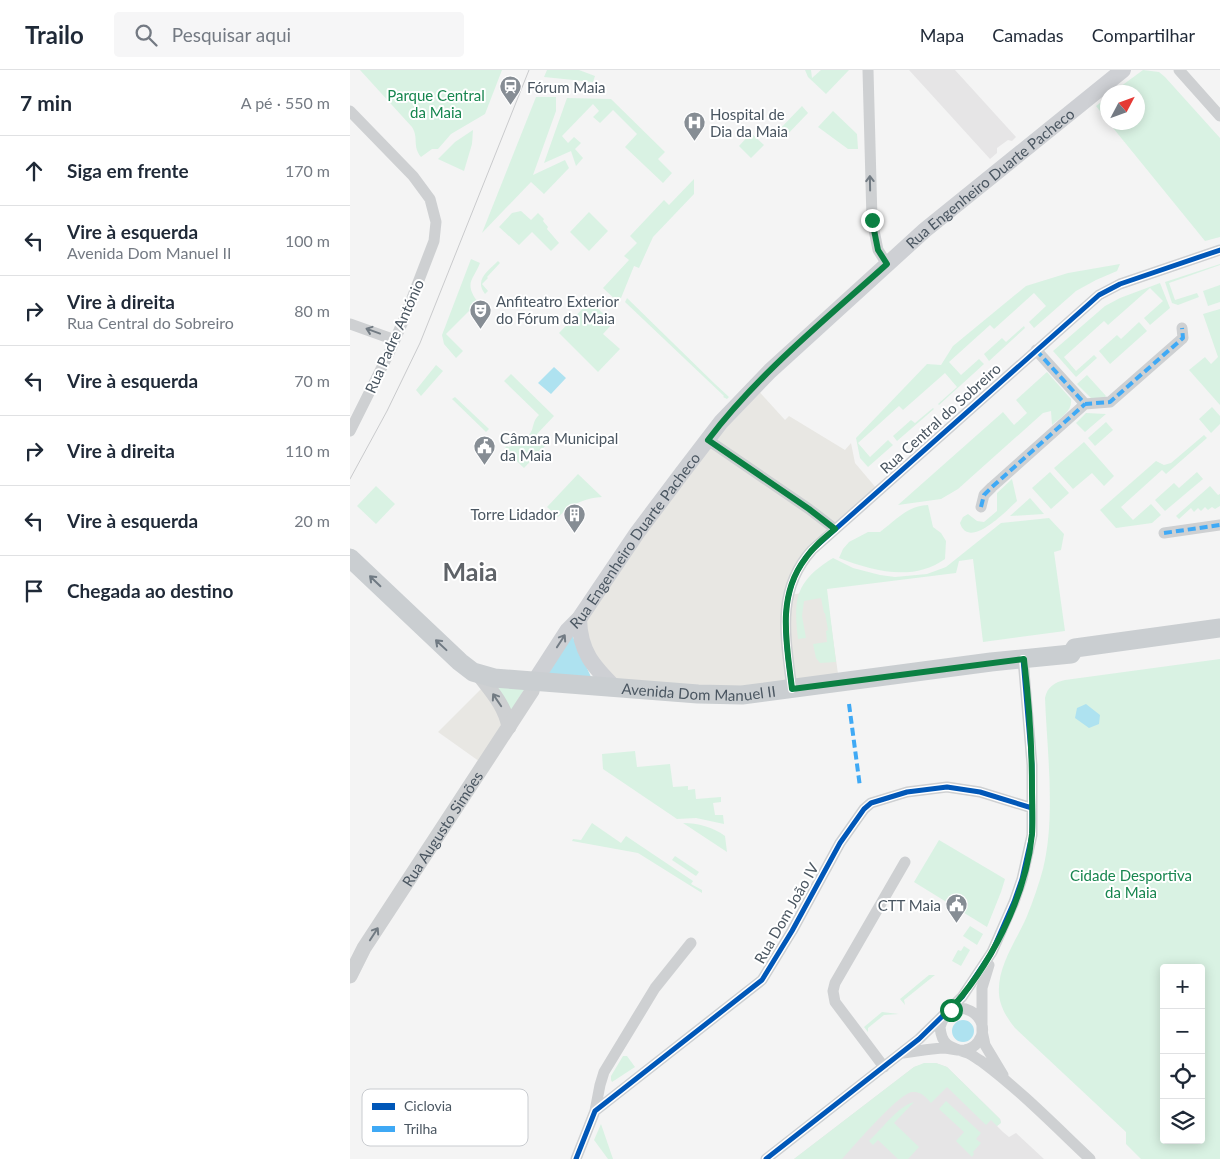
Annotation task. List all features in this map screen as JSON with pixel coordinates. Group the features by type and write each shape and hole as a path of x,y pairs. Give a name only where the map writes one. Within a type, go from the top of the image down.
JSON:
{"main road":[{"name":"Rua Engenheiro Duarte Pacheco","path":"534,682 567,631 579,619 637,533 708,440 743,398 770,371 925,230 1124,70"},
{"path":"350,558 466,668 479,675"},
{"path":"579,619 580,636 586,652 600,672 615,688"},
{"name":"Avenida Dom Manuel II","path":"1071,654 1075,648 1220,628"},
{"name":"Avenida Dom Manuel II","path":"1071,654 1077,660 1220,641"},
{"name":"Avenida Dom Manuel II","path":"479,675 534,682 719,696 742,695 1071,654"}],"street":[{"path":"868,70 872,220 878,250 887,264"},
{"path":"1179,70 1220,116"},
{"name":"Rua Padre António","path":"350,111 413,176 430,199 436,222 434,241 395,340 350,431"},
{"name":"Rua Central do Sobreiro","path":"792,689 786,630 786,607 796,574 806,557 1036,350 1105,291 1120,284 1220,250"},
{"path":"350,324 395,340"},
{"path":"981,507 984,495 992,487 1085,404 1110,402 1183,338 1182,328"},
{"path":"1036,350 1085,404"},
{"path":"708,440 835,529"},
{"path":"1164,533 1220,525"},
{"path":"902,1053 934,1049 962,1050 973,1046 981,1037 982,988 992,952 1022,879 1032,835 1032,765 1024,659"},
{"path":"479,675 499,701 509,727"},
{"name":"Rua Augusto Simões","path":"350,976 364,948 532,692 534,682"},
{"name":"Rua Dom João IV","path":"576,1159 595,1112 762,980 792,931 840,843 864,809 871,803 907,792 947,788 980,792 1032,808"},
{"path":"884,1067 835,1002 833,991 835,983 906,862"},
{"path":"595,1112 604,1072 655,988 691,943"},
{"path":"766,1159 902,1053 946,1014 962,997 992,952"},
{"path":"1005,1079 985,1045 979,1019 970,1010 957,1008 946,1014 940,1027 944,1041 955,1050 969,1053 1005,1079 1090,1159"}],"shaded area":[{"path":"909,70 955,70 1016,137 997,148 997,153 990,159"},
{"path":"755,387 785,420 789,416 845,450 851,443 855,463 877,489 835,527 709,439"},
{"path":"708,441 834,529 816,544 785,599 791,688 616,687 601,671 581,620"},
{"path":"826,589 839,681 795,687 788,630 790,595"},
{"path":"485,685 505,716 483,764 438,732"},
{"path":"936,1063 947,1067 1000,1119 1001,1122 997,1126 1003,1132 1009,1137 1016,1133 1044,1159 794,1159 914,1067"}],"green space":[{"name":"Parque Central da Maia","path":"360,70 502,70 485,114 451,134 438,149 432,149 421,157 418,153 412,127"},
{"path":"547,70 579,70 595,76 593,82 544,77"},
{"path":"805,70 811,70 812,78 821,70 849,70 826,94 808,77"},
{"path":"1143,70 1159,72 1220,138 1220,237 1205,241 1115,130 1145,130 1145,85 1123,85"},
{"path":"536,97 556,97 556,111 533,175 565,160 569,168 544,194 531,182 482,233"},
{"path":"567,98 611,99 665,152 658,159 672,173 663,183 625,147 637,134 613,110 600,123 593,117 599,111 593,104 562,136 568,143 574,137 581,143 575,149 583,158 576,166 571,151 544,163"},
{"path":"1100,103 1100,111 1096,106"},
{"path":"802,106 808,113 783,139 776,133"},
{"path":"833,111 857,134 858,149 848,149 818,127"},
{"path":"473,130 472,144 464,171 438,159 455,142"},
{"path":"751,133 764,145 751,158 739,146"},
{"path":"694,179 694,194 653,237 639,268 634,266 619,303 603,288 629,260 624,256 637,243 630,236 664,200 669,205"},
{"path":"521,211 531,220 538,213 544,219 543,221 548,227 547,229 559,243 551,251 532,232 519,245 499,227 512,213"},
{"path":"589,212 608,231 589,251 570,232"},
{"path":"471,259 480,263 470,286 478,302 446,334 463,351 456,358 444,344 442,335"},
{"path":"498,261 500,263 482,284 488,291 485,294 482,289 481,284 482,280"},
{"path":"1120,264 1117,271 1076,291 1034,328 1029,322 1046,306 1034,293 994,329 990,325 949,362 961,375 979,359 984,364 939,405 957,387 945,373 903,410 899,406 858,443 870,457 888,440 893,445 868,467 860,458 856,438 927,364 941,365 953,346 1026,286 1068,273"},
{"path":"1220,264 1169,283 1175,300 1197,293 1199,297 1178,305 1172,303 1165,282"},
{"path":"1160,283 1170,308 1150,325 1144,318 1163,301 1150,288 1108,325 1104,321 1064,357 1076,371 1094,355 1097,358 1076,377 1053,351 1105,306 1120,298"},
{"path":"1220,285 1220,302 1208,306 1203,291"},
{"path":"627,298 729,397 727,399 723,397 625,302"},
{"path":"590,301 613,323 603,334 620,349 598,372 559,333"},
{"path":"1220,309 1220,405 1189,370 1205,357 1211,364 1218,357 1203,314"},
{"path":"1139,322 1147,331 1110,364 1099,351 1117,335 1121,339"},
{"path":"1024,326 1025,328 989,361 984,354 1002,338 1006,342"},
{"path":"436,365 443,371 421,396 416,390"},
{"path":"1047,372 1071,399 1068,411 1062,417 1052,425 1051,411 1043,413 958,489 941,499 898,505 1003,412 1014,425 1027,413 1016,400"},
{"path":"511,374 554,416 537,434 547,444 524,468 504,449 525,439 532,430 535,420 539,415 504,381"},
{"path":"1087,375 1106,396 1104,398 1091,398 1077,384"},
{"path":"455,397 489,429 486,432 452,399"},
{"path":"1212,407 1220,416 1220,424 1211,433 1199,419"},
{"path":"933,408 897,441 893,436 911,420 915,423"},
{"path":"1086,413 1106,414 1085,432 1076,423"},
{"path":"1106,422 1113,430 1095,446 1088,438"},
{"path":"1204,435 1207,438 1166,474 1162,470 1121,507 1133,520 1151,504 1161,515 1152,523 1116,528 1100,510 1156,461 1164,465 1171,463"},
{"path":"1084,442 1114,476 1104,486 1092,473 1073,489 1054,468"},
{"path":"1050,472 1069,493 1051,509 1032,488"},
{"path":"1197,472 1203,479 1165,511 1155,500 1174,483 1179,488"},
{"path":"578,474 602,497 578,503 558,517 547,507"},
{"path":"1012,479 1017,501 988,526 971,533 965,530 960,523 963,517 968,514 977,521 984,522 997,511 997,493"},
{"path":"376,486 395,504 376,524 357,506"},
{"path":"1210,486 1218,495 1220,494 1220,506 1215,509 1212,507 1208,510 1205,507 1201,511 1198,508 1194,512 1191,508 1179,519 1176,516"},
{"path":"1030,498 1044,514 1010,516"},
{"path":"928,505 933,527 941,533 946,541 945,559 933,566 920,570 893,572 865,567 839,558 849,542 868,532 880,532 908,511"},
{"path":"1049,518 1064,534 1061,550 1054,552 1065,631 983,642 973,559 959,561 956,573 827,589 836,662 820,663 816,658 813,644 827,642 826,631 828,630 821,598 804,601 802,616 806,638 798,639 796,612 800,592 804,583 811,575 833,558 853,568 880,575 895,577 927,574 946,567 1001,523"},
{"name":"Cidade Desportiva da Maia","path":"1220,659 1220,1159 1141,1159 1126,1144 1126,1132 1015,1028 1002,1008 999,994 1001,973 1038,887 1047,849 1050,784 1045,698 1052,686 1058,682"},
{"path":"497,686 525,688 511,711"},
{"path":"635,751 637,767 670,764 673,787 688,786 688,790 695,789 696,799 721,797 721,802 713,803 715,815 723,815 724,824 696,818 677,819 603,769 602,754"},
{"path":"592,823 621,843 626,836 693,881 691,884 702,890 702,893 638,853 572,841 573,839 581,840"},
{"path":"683,823 705,826 725,836 727,852"},
{"path":"939,840 1005,879 987,927 914,882"},
{"path":"675,856 699,872 696,876 672,860"},
{"path":"970,926 983,934 977,945 963,936"},
{"path":"964,946 970,950 961,966 952,961 958,950 961,951"},
{"path":"929,975 935,975 904,1000 905,1005 900,999"},
{"path":"882,1012 899,1014 884,1015 868,1028 868,1032 864,1027"},
{"path":"623,1056 627,1056 635,1067 612,1082 611,1076"},
{"path":"924,1063 936,1063 947,1067 1000,1119 1001,1123 997,1126 991,1120 986,1125 947,1087 931,1103 921,1093 912,1092 897,1101 842,1159 794,1159 914,1067"},
{"path":"946,1101 981,1133 976,1139 981,1143 973,1152 972,1157 956,1141 964,1132 939,1109"},
{"path":"914,1102 894,1123 919,1147 908,1159 898,1159 878,1140 873,1145 869,1141 896,1113"},
{"path":"601,1124 613,1159 608,1159 594,1140"}],"water":[{"path":"554,367 566,378 551,394 538,383"},
{"path":"572,635 591,677 546,675"},
{"path":"1086,704 1100,715 1099,724 1089,728 1075,718 1077,708"},
{"path":"963,1020 973,1027 974,1031 967,1041 963,1042 953,1035 952,1031 959,1021"}],"tram line":[{"path":"350,479 387,411 420,343 529,70"}],"marked path":[{"path":"1036,350 1085,404 1110,402 1183,338 1182,328"},
{"path":"981,507 984,495 992,487 1085,404"},
{"path":"1164,533 1220,525"},
{"path":"849,704 860,787"}],"cycle path":[{"path":"792,689 786,634 788,599 792,582 800,566 812,550 1099,295 1120,284 1220,250"},
{"path":"766,1159 919,1039 962,997 992,952 1022,879 1032,835 1032,765 1023,659"},
{"path":"576,1159 595,1111 762,980 792,931 840,843 864,809 871,803 907,792 947,787 980,792 1032,808"}],"place":[{"name":"Fórum Maia","path":"511,106"},
{"name":"Hospital de Dia da Maia","path":"694,142"},
{"name":"Anfiteatro Exterior do Fórum da Maia","path":"480,329"},
{"name":"Câmara Municipal da Maia","path":"484,466"},
{"name":"Torre Lidador","path":"574,533"},
{"name":"CTT Maia","path":"957,924"}],"district":[{"name":"Maia","path":"470,571"}],"route":[{"path":"872,220 878,250 887,264 770,371 721,422 708,440 835,529 806,557 796,574 787,599 786,630 792,689 1024,659 1032,765 1032,835 1028,856 1014,902 992,952 962,997 946,1014 951,1010"}]}
